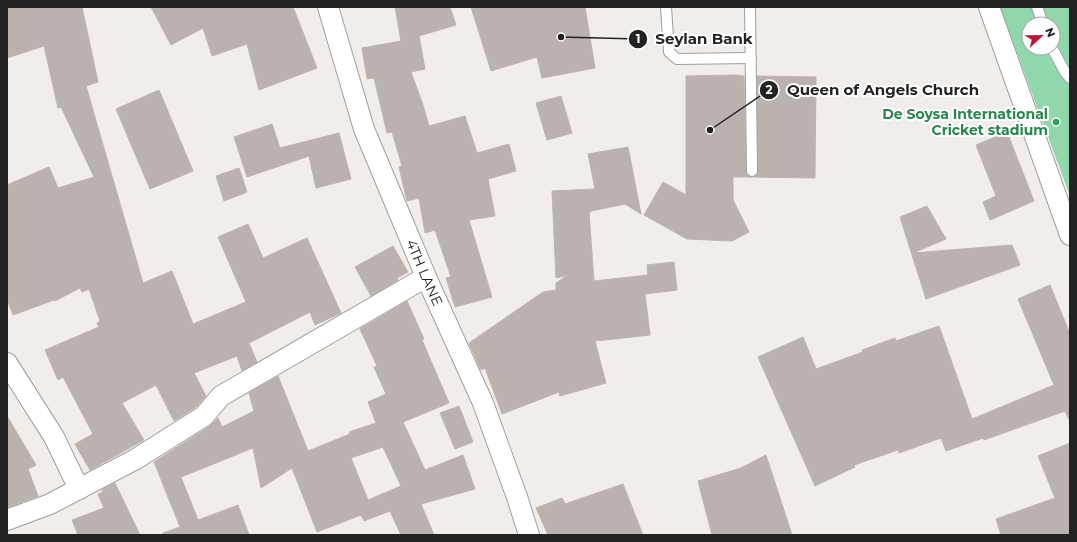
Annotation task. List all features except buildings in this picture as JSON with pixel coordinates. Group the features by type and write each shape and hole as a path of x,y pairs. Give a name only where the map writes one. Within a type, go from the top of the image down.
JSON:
{"street":[{"name":"4TH LANE","path":"328,7 364,129 426,277 483,403 529,535"},
{"path":"989,7 1070,235"},
{"path":"7,520 50,504 136,459 204,416 221,396 426,277"},
{"path":"7,363 54,437 79,489"}],"lane":[{"path":"666,7 669,52 677,59 751,58"},
{"path":"750,7 752,172"},
{"path":"1056,56 1070,78"}],"green space":[{"name":"De Soysa International Cricket stadium","path":"1000,7 1070,7 1070,196"}],"place":[{"name":"Seylan Bank","path":"561,37"},
{"name":"De Soysa International Cricket stadium","path":"1056,122"},
{"name":"Queen of Angels Church","path":"710,130"}]}
